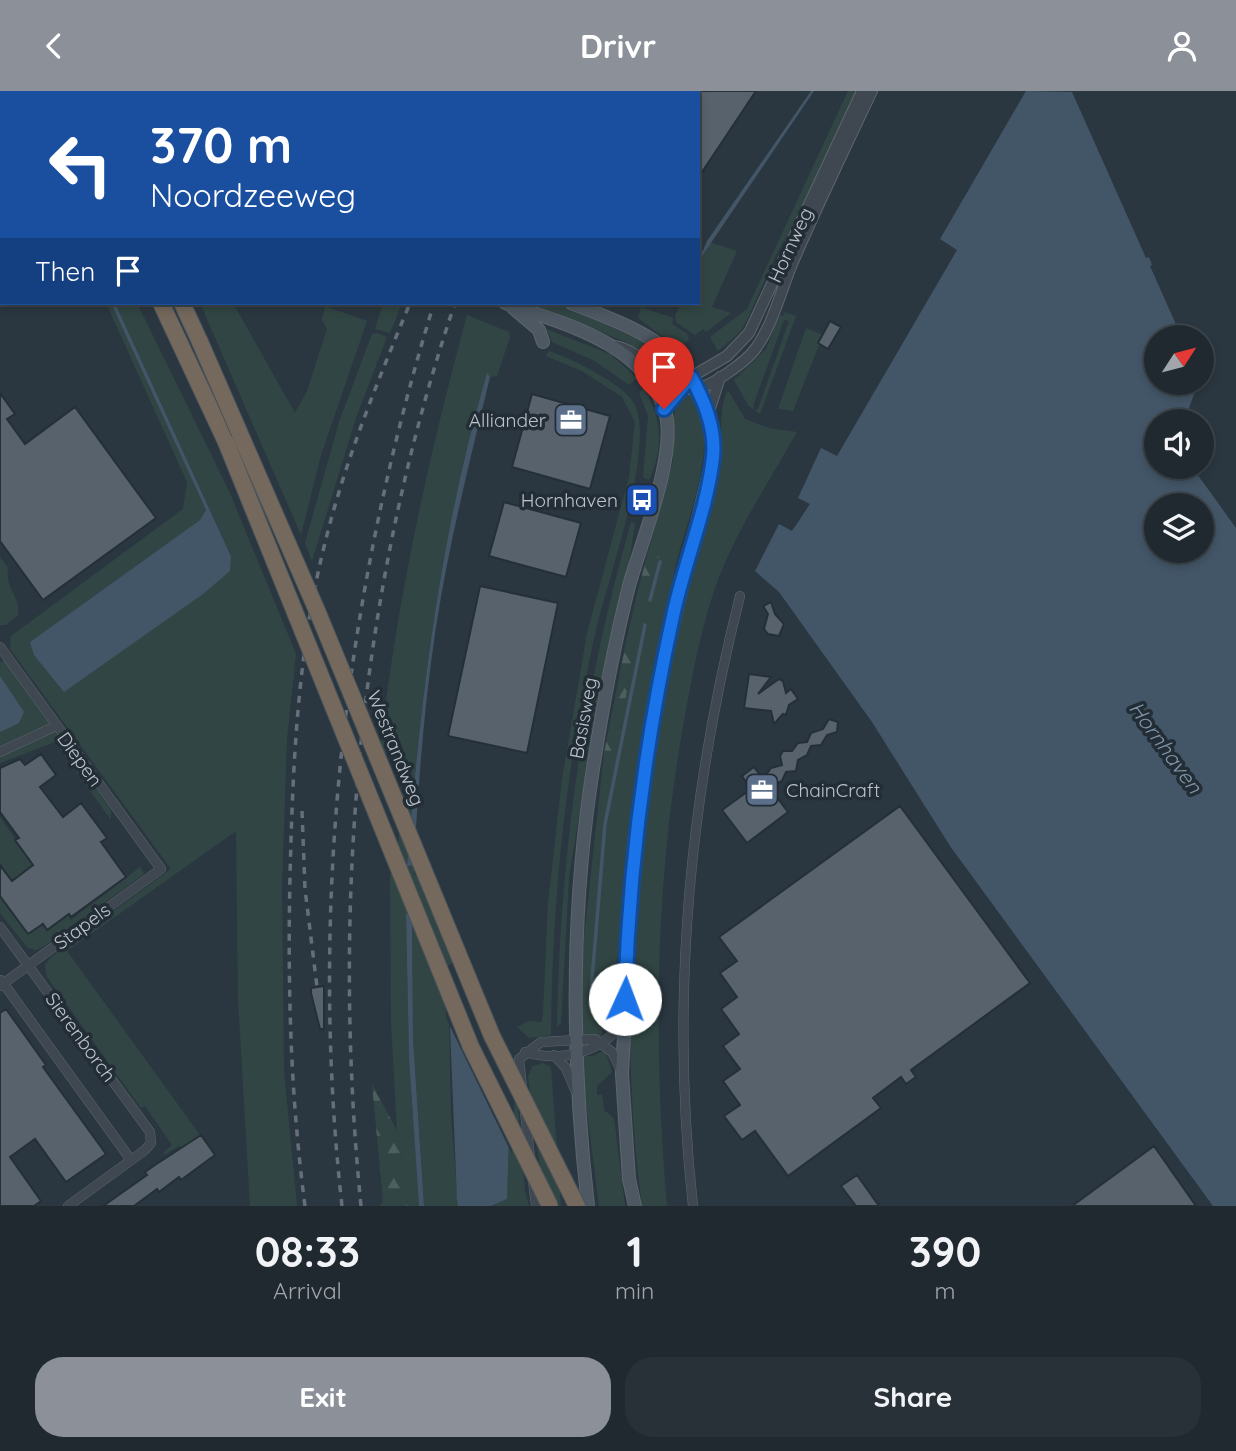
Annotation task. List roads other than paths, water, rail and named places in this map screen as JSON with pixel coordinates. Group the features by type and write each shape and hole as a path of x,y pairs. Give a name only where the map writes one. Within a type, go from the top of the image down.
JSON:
{"highway":[{"path":"162,305 231,455 471,1047 550,1206"},
{"name":"Westrandweg","path":"183,305 318,613 492,1036 577,1206"}],"main road":[{"path":"508,305 539,330 543,342"},
{"path":"511,305 614,346 641,370 664,409"},
{"path":"576,305 647,334 677,358 698,389 708,415 713,456 673,615 640,795 628,910 622,1074 629,1179 635,1206"},
{"name":"Basisweg","path":"588,1206 574,1046 575,941 590,792 609,675 629,586 661,475 668,440 664,409"}],"street":[{"name":"Hornweg","path":"664,409 691,377 734,350 750,333 862,91"},
{"name":"Hornweg","path":"698,389 749,356 763,336 795,257 872,91"},
{"path":"614,346 631,349 667,382 679,388 698,389"},
{"path":"708,415 720,377"},
{"path":"693,1206 683,1070 683,947 696,811 709,733 740,596"},
{"name":"Diepen","path":"0,647 162,869"},
{"path":"0,752 56,726"},
{"name":"Stapels","path":"1,983 162,869"},
{"name":"Sierenborch","path":"0,927 150,1132 151,1143 145,1150 131,1160 1,983"},
{"path":"604,1044 624,1022"},
{"path":"525,1052 541,1056 554,1055 595,1039 604,1044 622,1074"},
{"path":"536,1206 519,1059 541,1042 574,1046"},
{"path":"554,1055 566,1067 578,1097"},
{"path":"68,1206 131,1160"}],"water":[{"path":"811,91 814,91 700,259 707,241"},
{"path":"1026,91 1072,92 1146,258 1149,257 1150,266 1176,325 1144,325 1144,395 1194,395 1189,409 1144,409 1144,479 1201,479 1211,493 1144,493 1144,563 1214,563 1214,498 1236,528 1236,1206 1213,1206 950,846 872,722 779,592 755,571 779,524 792,531 810,504 798,498 821,448 837,456 957,250 940,239"},
{"path":"112,305 116,305 231,556 230,571 203,594 64,692 34,655 30,642 200,520 206,510"},
{"path":"487,373 490,377 441,596 428,686 414,865 407,866 434,618 456,496"},
{"path":"0,676 24,712 19,723 0,732"},
{"path":"406,914 412,915 413,1039 424,1206 419,1206 409,1058"},
{"path":"448,978 510,1106 507,1199 491,1206 458,1206"}],"waterway":[{"path":"650,600 660,562"},
{"path":"590,1003 605,824 645,625"}],"railway":[{"path":"305,1206 292,1070 289,933 294,767 304,657 316,583 341,485 409,305"},
{"path":"342,1206 333,1092 330,978 333,864 342,750 357,636 377,524 403,413 433,305"},
{"path":"361,1206 352,1093 349,978 352,864 360,749 375,635 395,523 422,412 454,305"},
{"path":"302,811 305,889 317,987"}],"place":[{"name":"Alliander","path":"571,420"},
{"name":"Hornhaven","path":"642,500"},
{"name":"ChainCraft","path":"762,790"}]}
